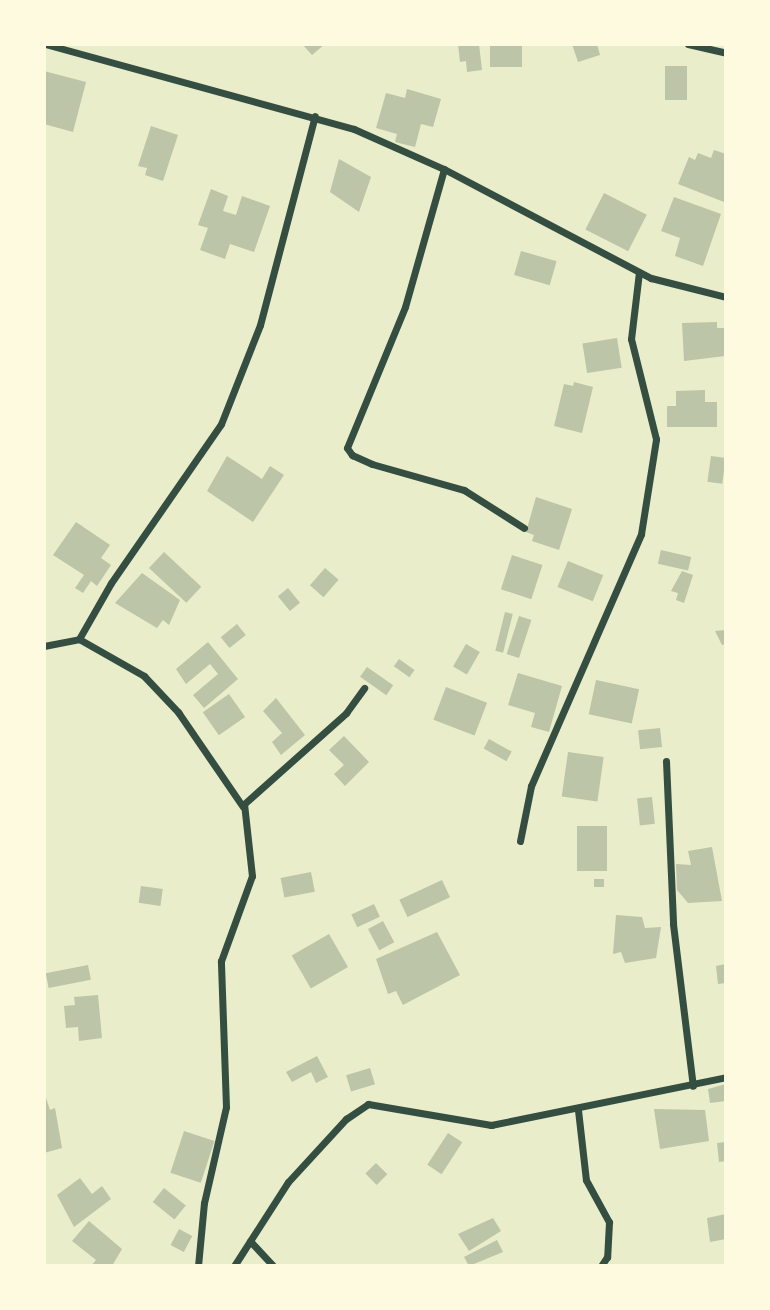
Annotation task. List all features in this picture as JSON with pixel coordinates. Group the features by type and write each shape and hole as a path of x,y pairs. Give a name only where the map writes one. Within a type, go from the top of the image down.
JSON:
{"street":[{"path":"45,44 161,74 239,101 315,116 444,169 639,272 670,285 726,297"},
{"path":"688,44 726,53"},
{"path":"79,639 111,583 221,424 260,325 315,116"},
{"path":"444,169 405,307 348,448 352,455 372,464 464,490 524,528"},
{"path":"520,841 531,786 641,534 656,433 631,339 639,272"},
{"path":"44,646 79,639 144,676 164,694 221,768 243,807 252,876 221,961 226,1107 204,1203 198,1266"},
{"path":"243,807 250,796 346,713 364,688"},
{"path":"666,761 673,924 693,1086"},
{"path":"234,1266 315,1151 356,1110 368,1104 491,1125 578,1110 726,1077"},
{"path":"578,1110 586,1180 609,1222 607,1257 601,1266"},
{"path":"250,1241 273,1266"}],"building":[{"path":"302,44 325,44 312,55"},
{"path":"458,44 479,44 482,70 467,72 466,61 460,62"},
{"path":"490,44 522,44 522,67 490,67"},
{"path":"572,44 597,44 600,55 578,62"},
{"path":"665,66 687,66 687,100 665,100"},
{"path":"44,71 86,82 73,132 44,124"},
{"path":"407,89 441,99 433,127 421,124 415,147 395,142 397,134 376,128 386,93 405,98"},
{"path":"151,126 178,135 163,181 145,175 147,168 138,166"},
{"path":"714,150 726,154 724,202 678,184 689,157 695,160 698,153 711,158"},
{"path":"339,159 371,177 359,212 330,192"},
{"path":"211,189 228,196 223,211 236,215 242,196 270,206 254,252 230,244 225,259 200,250 208,228 198,225"},
{"path":"604,193 647,215 628,251 585,230"},
{"path":"674,197 721,214 703,266 675,256 680,238 661,231"},
{"path":"521,251 557,261 550,285 514,275"},
{"path":"717,322 717,328 724,328 725,356 684,361 682,323"},
{"path":"617,338 622,368 587,373 582,343"},
{"path":"574,382 593,387 582,433 554,426 564,384 573,386"},
{"path":"705,390 705,402 717,402 717,427 667,427 667,406 676,406 676,391"},
{"path":"227,456 262,479 270,466 284,475 253,522 207,491"},
{"path":"711,456 726,458 722,484 707,482"},
{"path":"536,497 572,509 559,550 532,541 534,535 526,532"},
{"path":"76,522 110,545 101,558 111,565 97,586 91,581 83,593 75,588 84,575 53,555"},
{"path":"661,550 691,557 688,571 658,564"},
{"path":"164,552 201,587 186,603 149,568"},
{"path":"512,555 542,565 531,599 501,589"},
{"path":"568,561 603,575 593,601 558,587"},
{"path":"325,568 339,580 323,597 310,585"},
{"path":"682,571 693,575 684,603 676,600 678,593 671,591"},
{"path":"142,573 180,600 169,625 163,620 157,628 115,603"},
{"path":"288,588 300,603 290,611 278,596"},
{"path":"505,612 513,614 503,653 495,651"},
{"path":"519,616 531,620 519,658 507,654"},
{"path":"237,624 246,635 229,648 221,637"},
{"path":"726,630 726,644 722,645 715,631"},
{"path":"208,642 238,679 204,708 193,695 218,674 210,664 186,684 176,669"},
{"path":"466,644 480,652 467,675 453,667"},
{"path":"399,659 415,670 409,677 394,666"},
{"path":"367,667 393,685 386,695 360,677"},
{"path":"518,673 562,686 549,732 531,727 535,713 508,705"},
{"path":"596,680 639,689 632,723 589,714"},
{"path":"446,687 487,703 475,735 433,720"},
{"path":"229,694 245,717 219,735 203,712"},
{"path":"276,698 305,735 281,755 272,742 282,733 263,711"},
{"path":"660,728 662,747 640,749 638,730"},
{"path":"344,736 369,762 345,786 334,774 344,765 329,750"},
{"path":"489,739 512,752 506,761 484,749"},
{"path":"568,752 604,757 597,802 562,797"},
{"path":"652,797 655,824 640,825 637,799"},
{"path":"577,826 607,826 607,871 577,871"},
{"path":"712,847 722,901 688,903 677,890 676,864 691,865 688,851"},
{"path":"311,872 315,892 284,898 281,878"},
{"path":"594,879 604,879 604,887 594,887"},
{"path":"442,880 450,897 407,917 399,900"},
{"path":"141,886 163,889 160,906 139,903"},
{"path":"374,904 380,917 357,927 351,915"},
{"path":"616,915 642,917 645,928 661,927 656,958 625,963 621,952 613,954"},
{"path":"383,921 394,942 379,950 368,929"},
{"path":"437,932 460,975 403,1005 396,991 388,994 376,959"},
{"path":"329,934 348,967 311,988 292,955"},
{"path":"726,964 726,983 718,984 716,966"},
{"path":"88,965 91,980 49,988 46,973"},
{"path":"98,995 102,1038 79,1041 78,1027 66,1028 64,1006 75,1005 74,997"},
{"path":"317,1056 328,1077 316,1083 311,1072 292,1082 286,1072"},
{"path":"370,1068 375,1084 351,1092 346,1075"},
{"path":"726,1084 726,1101 710,1103 708,1089"},
{"path":"46,1098 50,1110 55,1108 62,1148 44,1153"},
{"path":"654,1109 705,1110 709,1141 660,1149"},
{"path":"184,1131 214,1141 201,1183 170,1173"},
{"path":"448,1133 462,1142 442,1174 427,1165"},
{"path":"726,1142 726,1161 719,1162 717,1143"},
{"path":"376,1163 387,1174 377,1185 365,1174"},
{"path":"80,1178 92,1194 102,1186 111,1199 74,1227 57,1195"},
{"path":"164,1188 186,1206 174,1220 153,1202"},
{"path":"726,1214 726,1239 710,1242 707,1218"},
{"path":"493,1218 501,1231 469,1251 458,1234"},
{"path":"89,1221 122,1249 112,1266 91,1266 96,1260 72,1241"},
{"path":"179,1229 192,1236 184,1252 171,1245"},
{"path":"497,1240 503,1252 469,1266 464,1257"}]}
